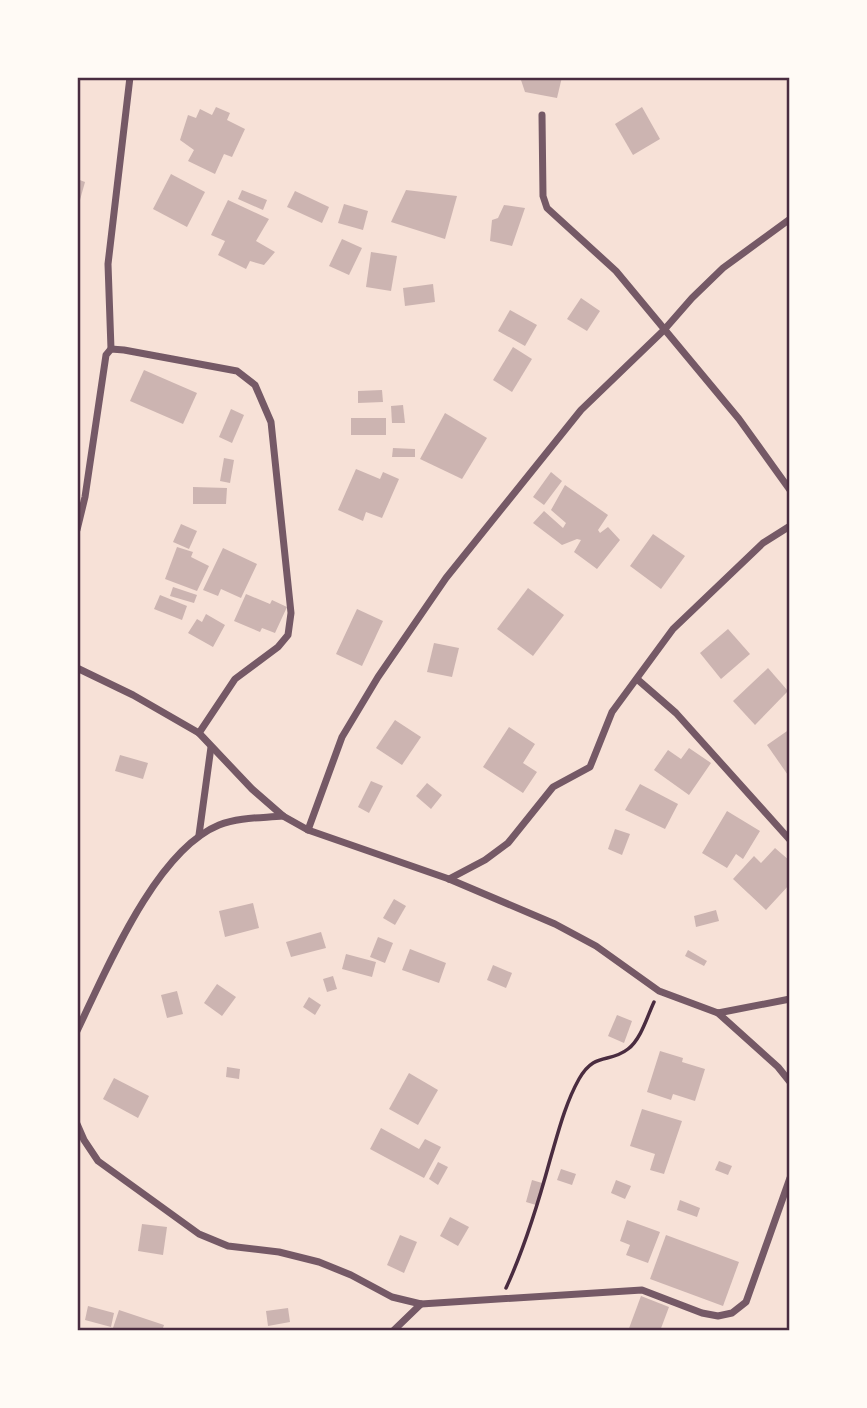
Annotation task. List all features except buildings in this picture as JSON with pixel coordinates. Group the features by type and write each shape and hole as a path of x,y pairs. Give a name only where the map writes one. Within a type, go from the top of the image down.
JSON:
{"street":[{"path":"77,530 85,497 106,355 111,349 108,264 130,77"},
{"path":"542,115 544,196 547,208 616,271 739,419 790,490"},
{"path":"308,830 342,737 378,677 446,579 581,410 664,330 723,268 790,219"},
{"path":"111,349 237,371 255,385 271,422 291,613 288,635 278,647 235,679 199,733"},
{"path":"449,879 485,860 508,843 553,788 590,767 612,712 673,629 763,543 790,526"},
{"path":"77,668 133,695 199,733 283,817 308,830 449,879 555,924 597,946 659,991 718,1013 778,1066 790,1082"},
{"path":"637,679 676,713 790,840"},
{"path":"199,835 212,747"},
{"path":"77,1031 140,905 162,874 199,835 221,824 239,820 283,817"},
{"path":"718,1013 790,999"},
{"path":"77,1124 98,1161 200,1234 228,1246 279,1252 319,1262 351,1275 392,1297 421,1304 642,1290 702,1312 718,1316 732,1313 746,1301 790,1178"},
{"path":"393,1331 421,1304"}],"path":[{"path":"501,1299 521,1257 563,1116 579,1078 590,1064 627,1050 635,1042 659,991"}]}
